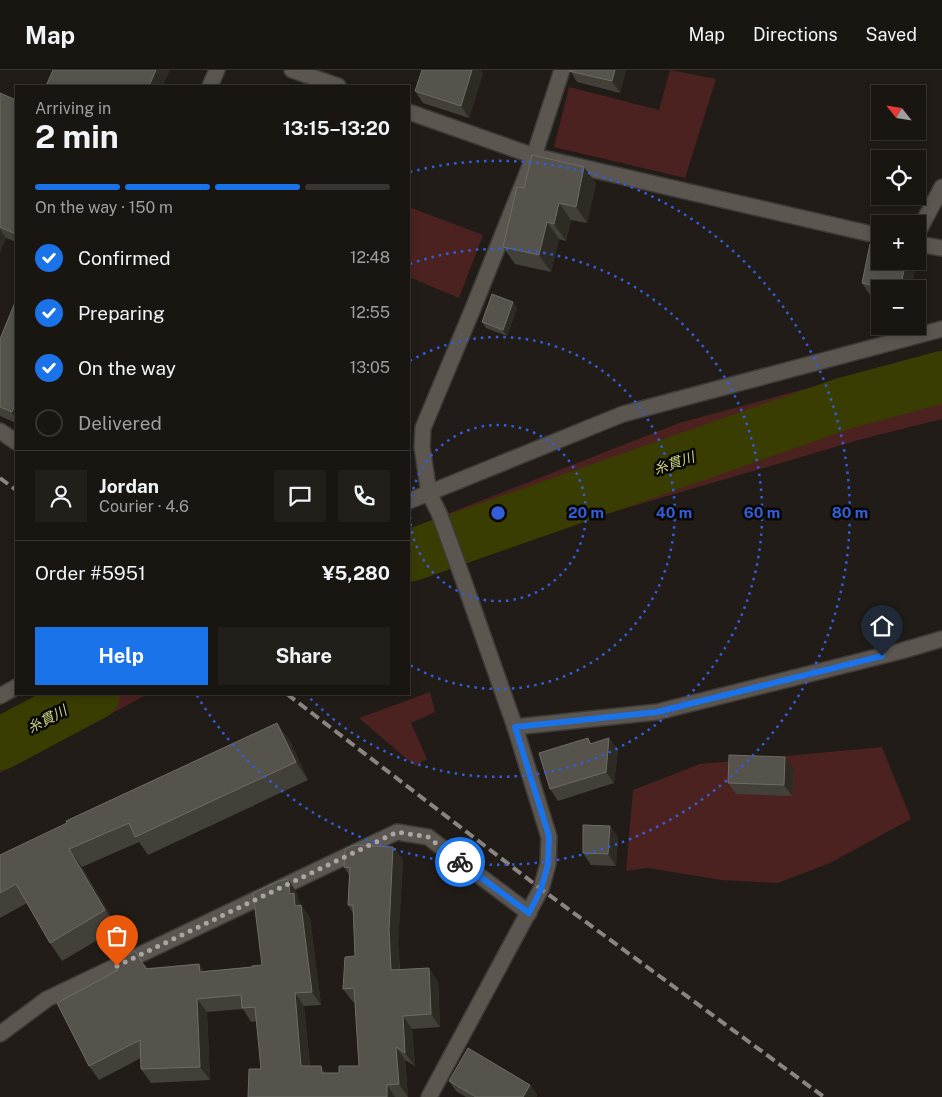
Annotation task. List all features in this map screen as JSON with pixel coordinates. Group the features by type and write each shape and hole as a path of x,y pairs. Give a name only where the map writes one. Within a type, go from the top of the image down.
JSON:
{"street":[{"path":"210,85 217,70"},
{"path":"292,70 335,85"},
{"path":"429,1097 541,889 548,864 549,836 515,727 439,513 429,493 422,447 423,428 534,156 562,70"},
{"path":"410,112 534,156 871,234"},
{"path":"926,217 942,187"},
{"path":"926,245 942,248"},
{"path":"410,501 623,414 942,329"},
{"path":"0,431 15,441"},
{"path":"515,727 657,712 942,639"},
{"path":"0,696 15,688"},
{"path":"0,1034 48,999 397,832 428,837 529,913"}],"shaded area":[{"path":"670,70 716,79 685,178 554,147 569,87 659,110"},
{"path":"410,207 483,235 459,298 410,277"},
{"path":"942,352 942,419 866,438 469,554 410,580 410,529 679,423"},
{"path":"430,692 435,712 411,723 427,759 415,766 359,718"},
{"path":"48,695 146,695 0,773 0,720"},
{"path":"882,747 911,819 830,863 778,883 721,880 648,868 626,871 633,790 700,764"}],"building":[{"path":"53,70 156,70 149,85 46,85"},
{"path":"422,70 472,70 461,106 415,91"},
{"path":"570,70 615,70 612,81"},
{"path":"0,93 15,100 15,234 0,227"},
{"path":"532,155 584,167 576,207 559,203 554,224 547,222 539,255 503,247 517,187 524,188"},
{"path":"870,244 871,270 904,270 902,280 871,280 871,285 862,283"},
{"path":"492,294 513,302 503,330 482,322"},
{"path":"15,302 15,404 12,412 0,407 0,339"},
{"path":"277,723 296,762 135,837 129,823 69,849 105,910 50,943 16,884 0,893 0,855 67,823 66,821"},
{"path":"588,738 590,744 609,738 606,772 550,789 539,753"},
{"path":"729,755 785,757 784,785 728,783"},
{"path":"583,825 610,826 608,854 583,853"},
{"path":"354,845 393,847 389,930 391,970 429,968 431,1014 403,1016 405,1053 396,1047 399,1084 387,1085 387,1097 248,1097 249,1069 261,1069 255,1007 242,1008 241,995 197,999 200,1067 141,1069 140,1040 89,1066 57,1003 118,970 114,964 135,951 146,969 199,964 200,972 262,965 253,893 288,879 290,894 294,893 295,906 301,905 312,992 295,993 301,1066 321,1066 322,1073 339,1073 339,1066 359,1066 354,988 343,989 345,957 355,956 353,905 348,905 350,868 344,867 345,849"},
{"path":"468,1048 530,1085 523,1097 476,1097 449,1081"}],"waterway":[{"name":"糸貫川","path":"410,556 845,403 942,377"},
{"name":"糸貫川","path":"0,744 92,695"}],"railway":[{"path":"0,478 15,489"},
{"path":"288,695 541,889 824,1097"}],"way so far":[{"path":"117,966 397,832 428,837 460,862"}],"route":[{"path":"460,862 529,913 541,889 548,864 549,836 515,727 657,712 882,656"}]}
